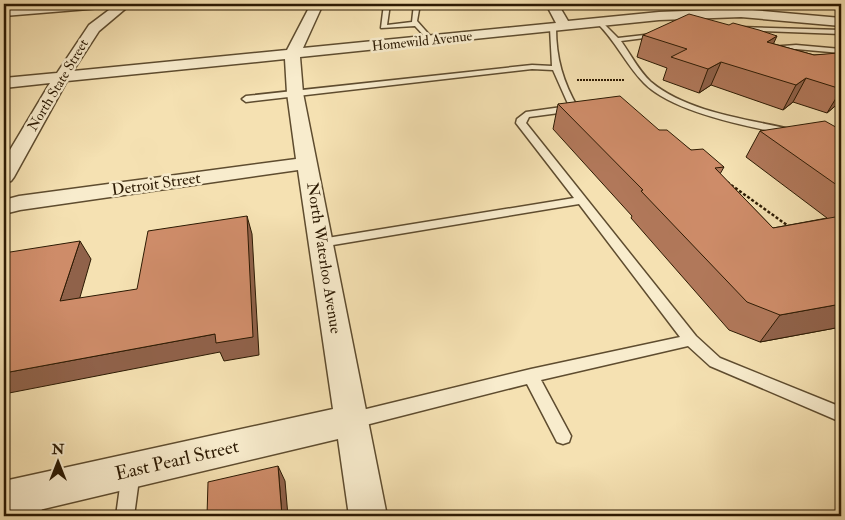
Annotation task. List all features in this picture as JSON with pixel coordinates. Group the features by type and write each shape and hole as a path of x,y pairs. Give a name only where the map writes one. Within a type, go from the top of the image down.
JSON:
{"street":[{"path":"4,12 112,4"},
{"name":"North State Street","path":"4,177 61,78 94,28 125,4"},
{"name":"North Waterloo Avenue","path":"317,4 293,53 295,93 350,421 368,516"},
{"path":"552,4 558,27"},
{"name":"Homewild Avenue","path":"4,83 659,16 741,13 841,22"},
{"name":"Detroit Street","path":"4,207 308,162"},
{"name":"East Pearl Street","path":"4,500 34,504 131,470 350,421"}],"lane":[{"path":"387,4 383,27 417,24"},
{"path":"417,4 414,21 431,40"},
{"path":"823,20 841,31"},
{"path":"599,22 609,30 655,90 711,113 763,128 798,133"},
{"path":"558,27 552,49 555,68 559,80 574,108 526,115 522,118 521,123 691,340 715,362 841,415"},
{"path":"728,29 841,31"},
{"path":"616,40 670,33"},
{"path":"774,57 760,51 796,47 841,50"},
{"path":"246,99 532,67 555,68"},
{"path":"321,243 583,200"},
{"path":"350,421 531,376 691,340"},
{"path":"531,376 563,436"},
{"path":"125,516 131,470"}],"path":[{"path":"559,80 624,80"},
{"path":"723,179 796,231"}],"building":[{"path":"689,14 729,25 733,23 759,30 777,36 767,42 814,55 841,54 841,89 806,78 796,85 721,62 708,69 671,57 687,49 643,35"},
{"path":"620,96 659,130 667,130 691,150 703,149 724,167 715,168 773,228 841,216 841,304 780,315 747,302 641,191 643,190 558,104"},
{"path":"825,121 841,130 841,188 760,131"},
{"path":"247,216 253,337 216,343 215,334 4,373 4,253 80,241 60,301 137,289 148,231"},
{"path":"278,466 282,516 207,516 208,482"}]}
